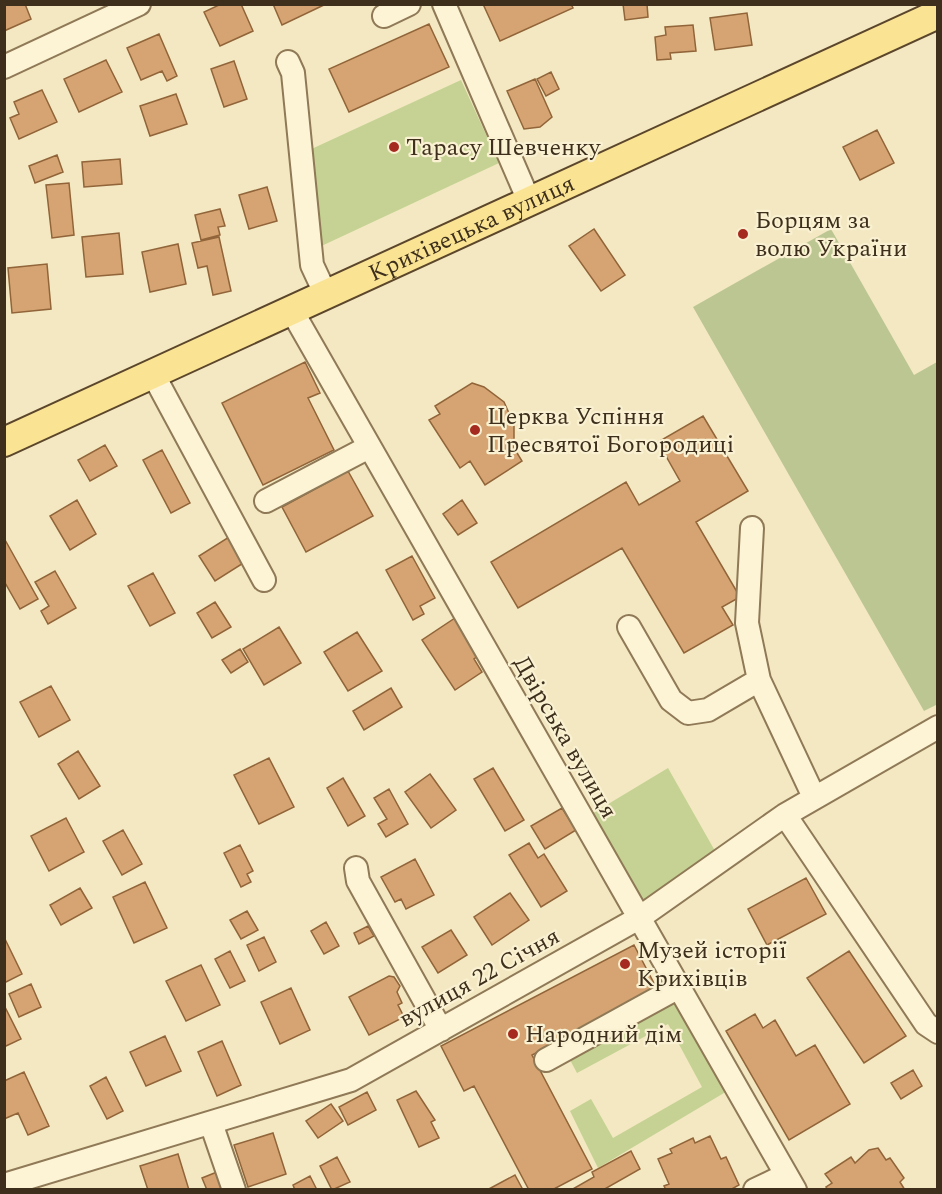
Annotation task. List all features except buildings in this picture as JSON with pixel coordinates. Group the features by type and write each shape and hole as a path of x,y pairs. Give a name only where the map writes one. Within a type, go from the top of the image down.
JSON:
{"main road":[{"name":"Крихівецька вулиця","path":"4,442 938,14"}],"street":[{"path":"4,68 139,4"},
{"path":"384,16 409,4"},
{"path":"444,4 529,201"},
{"path":"288,62 293,74 312,265 326,295"},
{"name":"Двірська вулиця","path":"292,311 677,988 790,1182"},
{"path":"153,374 264,580"},
{"path":"266,501 369,447"},
{"path":"752,528 746,589 747,623 759,680 814,797"},
{"path":"629,627 671,700 688,713 708,710 759,680"},
{"name":"вулиця 22 Січня","path":"4,1185 351,1080 639,918 784,815 814,797 934,736"},
{"path":"784,815 927,1024 938,1032"},
{"path":"356,868 358,881 441,1030"},
{"path":"546,1060 677,988"},
{"path":"211,1123 234,1190"},
{"path":"755,1190 790,1182"}],"green space":[{"path":"461,80 499,163 315,249 305,152"},
{"path":"831,229 914,375 937,362 938,704 924,711 693,307"},
{"path":"668,768 719,858 640,912 585,818"},
{"path":"682,996 734,1087 598,1168 570,1111 591,1099 613,1138 702,1087 668,1024 577,1073 569,1058"}],"place":[{"name":"Тарасу Шевченку","path":"394,147"},
{"name":"Борцям за волю України","path":"743,234"},
{"name":"Церква Успіння Пресвятої Богородиці","path":"475,430"},
{"name":"Музей історії Крихівців","path":"625,964"},
{"name":"Народний дім","path":"513,1034"}]}
